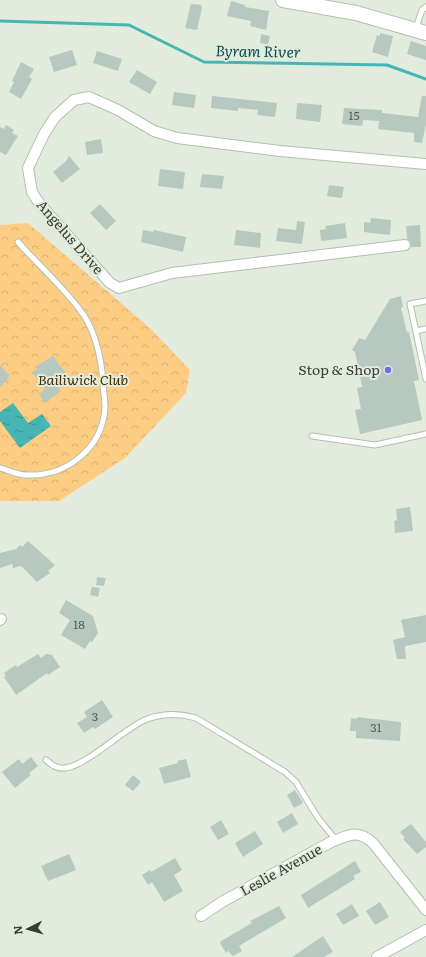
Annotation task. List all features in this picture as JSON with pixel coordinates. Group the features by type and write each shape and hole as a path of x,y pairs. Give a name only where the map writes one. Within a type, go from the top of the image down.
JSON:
{"street":[{"path":"283,0 356,13 421,31"},
{"name":"Angelus Drive","path":"405,245 172,273 119,288 110,283 39,202 32,192 28,168 55,117 74,100 89,97 118,110 154,131 177,138 280,151 426,164"},
{"name":"Leslie Avenue","path":"201,916 222,902 336,840 350,834 364,835 373,843 426,910"},
{"path":"377,957 426,930"}],"lane":[{"path":"421,31 422,10 426,6"},
{"path":"0,468 25,475 44,474 58,470 77,461 94,443 100,428 105,408 100,350 85,318 64,291 18,242"},
{"path":"426,301 410,304 425,366 426,379"},
{"path":"416,331 426,329"},
{"path":"312,436 375,445 426,434"},
{"path":"46,760 58,768 74,766 146,720 174,714 196,718 285,772 296,782 318,818 336,840"}],"green space":[{"name":"Bailiwick Club","path":"28,223 151,329 190,370 186,393 125,458 59,501 0,501 0,225"}],"water":[{"path":"13,403 28,423 42,414 51,426 20,448 0,421 0,412"}],"building":[{"path":"231,1 245,5 245,7 269,11 266,30 250,26 251,21 227,16"},
{"path":"191,4 201,5 202,8 197,30 185,28"},
{"path":"380,33 393,36 388,57 372,52 377,35 380,36"},
{"path":"261,34 270,36 268,45 260,43"},
{"path":"411,41 426,46 426,60 407,54"},
{"path":"72,50 77,65 54,72 49,57"},
{"path":"97,51 122,59 118,71 93,63"},
{"path":"21,62 34,69 29,77 32,79 21,99 9,92 14,82 12,81"},
{"path":"137,70 157,82 150,94 129,82"},
{"path":"174,92 196,95 194,108 172,105"},
{"path":"212,96 277,103 275,117 257,115 258,110 238,108 238,111 211,108"},
{"path":"422,96 426,96 426,124 422,143 414,142 414,133 378,129 379,121 363,120 362,126 342,124 344,108 382,110 382,113 418,117"},
{"path":"297,103 322,105 320,122 296,119"},
{"path":"6,125 14,130 12,133 18,136 6,155 0,152 0,127 4,129"},
{"path":"101,139 103,153 87,155 85,142"},
{"path":"69,156 80,169 62,183 53,172 66,161"},
{"path":"160,169 185,172 183,189 158,186"},
{"path":"202,174 224,176 222,189 200,187"},
{"path":"329,185 344,187 342,198 327,196"},
{"path":"100,204 116,221 106,230 90,213"},
{"path":"371,218 391,220 390,235 364,232 364,222 370,223"},
{"path":"297,221 305,222 302,244 276,241 278,228 296,230"},
{"path":"345,223 347,238 321,241 320,230 326,229 325,226"},
{"path":"420,225 421,247 411,247 410,241 407,239 406,226"},
{"path":"143,230 153,232 154,230 186,237 183,252 141,242"},
{"path":"236,230 261,233 260,248 234,245"},
{"name":"Stop & Shop","path":"401,296 403,307 401,308 407,332 409,332 419,380 414,381 422,420 360,434 355,410 361,409 357,388 362,387 355,352 352,350 359,338 365,340 390,299"},
{"path":"53,356 68,376 57,385 61,391 45,403 39,394 45,389 32,372 37,369 35,367"},
{"path":"0,365 9,375 8,379 0,387"},
{"path":"410,507 413,531 395,533 394,521 397,520 396,509"},
{"path":"28,541 55,565 48,571 50,573 37,582 21,566 13,568 12,564 0,568 0,553 16,549 20,545 22,547"},
{"path":"97,577 106,578 104,586 96,585"},
{"path":"92,587 100,588 98,597 90,595"},
{"path":"66,600 93,616 98,633 85,649 61,635 70,620 59,613"},
{"path":"426,615 426,642 405,646 406,659 397,659 393,640 405,637 401,620"},
{"path":"38,654 41,658 46,654 52,655 60,667 48,675 47,673 16,695 4,677 6,676 4,673"},
{"path":"102,700 113,717 95,729 93,727 84,733 77,723 87,717 84,712"},
{"path":"357,717 401,722 400,741 356,738 356,731 350,731 351,718 357,719"},
{"path":"31,757 38,766 29,773 31,775 15,788 2,772 19,759 22,764"},
{"path":"186,759 191,777 164,784 159,768 178,763 177,761"},
{"path":"133,775 141,782 133,791 125,785"},
{"path":"295,790 303,803 294,808 287,795"},
{"path":"292,813 298,824 283,833 277,822"},
{"path":"221,820 229,834 218,840 210,827"},
{"path":"411,824 426,842 426,847 417,854 403,839 405,838 400,832"},
{"path":"255,831 263,844 243,857 235,843"},
{"path":"69,854 76,870 48,881 41,866"},
{"path":"175,858 182,870 174,875 183,891 164,902 152,882 148,885 142,875 150,870 151,872"},
{"path":"355,861 361,872 353,876 355,879 308,908 301,895"},
{"path":"380,902 389,917 375,925 366,911"},
{"path":"352,904 359,916 343,925 336,914"},
{"path":"279,906 286,918 239,946 242,951 233,956 228,951 226,953 220,943 221,941 252,923 250,921"},
{"path":"323,936 333,952 324,957 292,957"}],"waterway":[{"name":"Byram River","path":"0,21 129,25 204,62 387,65 426,79"}],"place":[{"name":"Stop & Shop","path":"388,370"}]}
